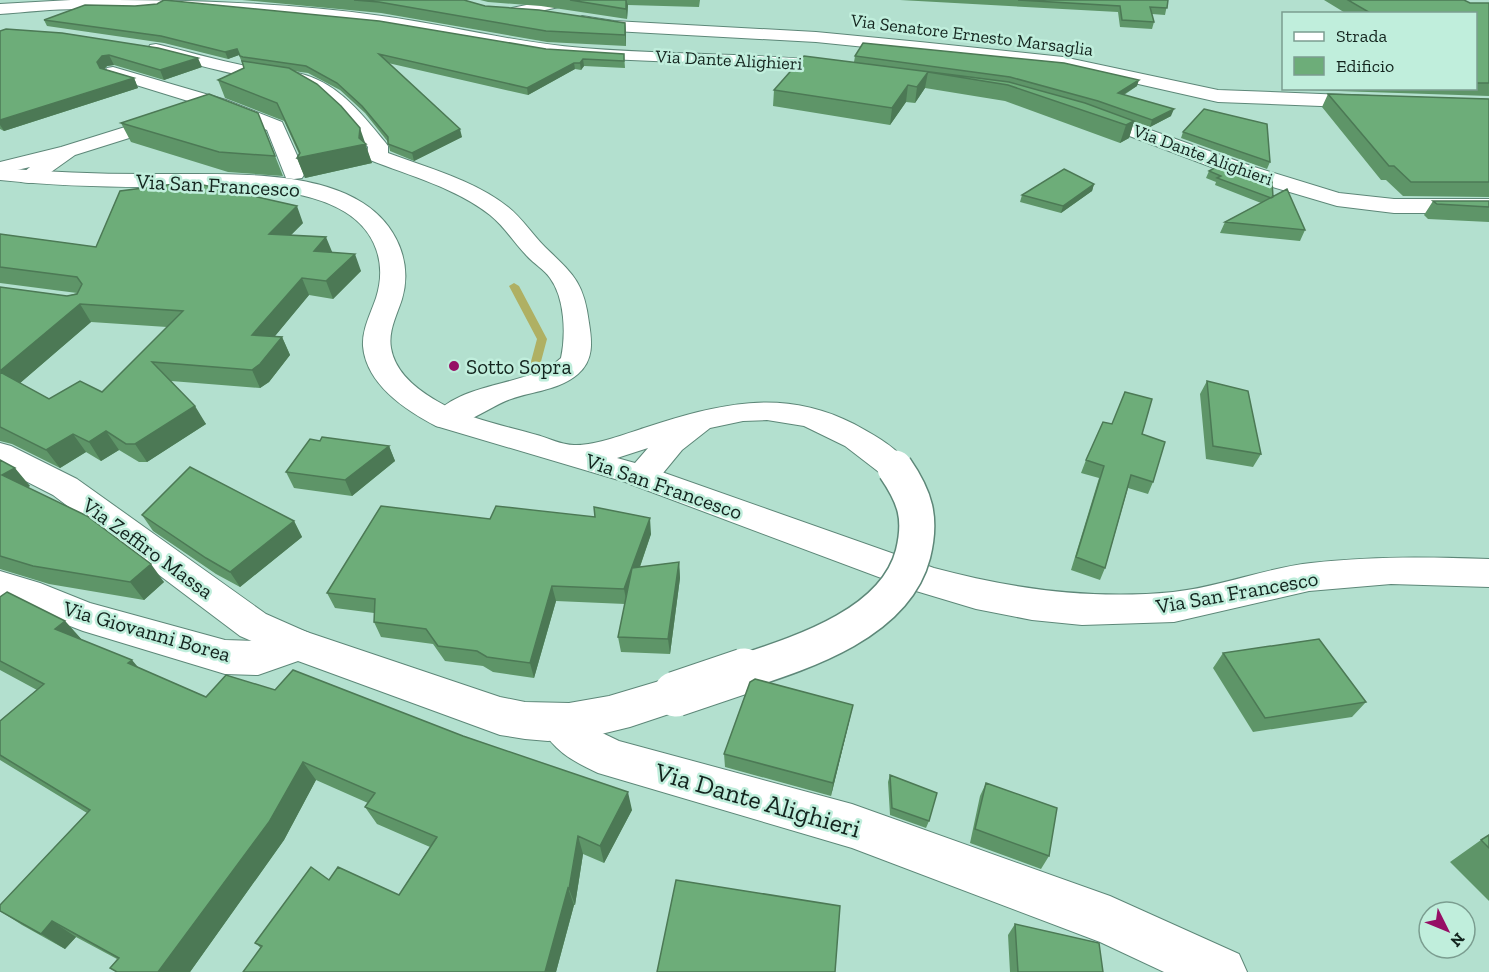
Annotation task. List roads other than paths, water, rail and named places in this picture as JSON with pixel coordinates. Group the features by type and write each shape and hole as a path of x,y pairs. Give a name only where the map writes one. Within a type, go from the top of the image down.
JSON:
{"street":[{"path":"107,0 167,1"},
{"path":"517,11 573,0"},
{"path":"0,9 79,3 141,5 167,1"},
{"name":"Via Dante Alighieri","path":"167,1 330,13 565,51 794,62 864,71"},
{"name":"Via Senatore Ernesto Marsaglia","path":"498,10 614,26 816,37 1064,62 1218,96 1391,102"},
{"path":"137,46 164,50 245,71 309,82 332,96 356,119 378,146 377,156 456,187 490,204 515,224 532,247 563,278 572,306 577,338 575,361 558,377 490,395 447,419"},
{"path":"113,72 218,104 275,126 294,173"},
{"path":"0,168 68,151 218,104"},
{"name":"Via Dante Alighieri","path":"1067,107 1243,171 1337,199 1413,207 1489,206"},
{"path":"29,177 68,151"},
{"name":"Via San Francesco","path":"0,174 29,177 248,183 298,188 340,200 374,222 392,254 394,272 390,294 380,320 377,346 382,366 407,395 426,409 447,419 642,476 929,581 976,594 1082,610 1174,607 1309,577 1391,570 1489,573"},
{"path":"295,644 500,716 560,723 598,718 676,694 841,633 875,611 899,584 916,551 919,520 911,493 895,468 876,451 845,431 806,415 776,411 747,411 699,421 625,447 577,456"},
{"path":"642,476 672,443 699,421"},
{"name":"Via Zeffiro Massa","path":"0,454 65,487 254,625 295,644"},
{"name":"Via Giovanni Borea","path":"0,585 27,593 83,616 225,657 258,658 282,651 295,644"},
{"name":"Via Dante Alighieri","path":"560,723 579,743 613,759 852,826 1110,921 1221,972"}],"waterway":[{"path":"514,286 542,339 534,369"}],"place":[{"name":"Sotto Sopra","path":"454,366"}]}
